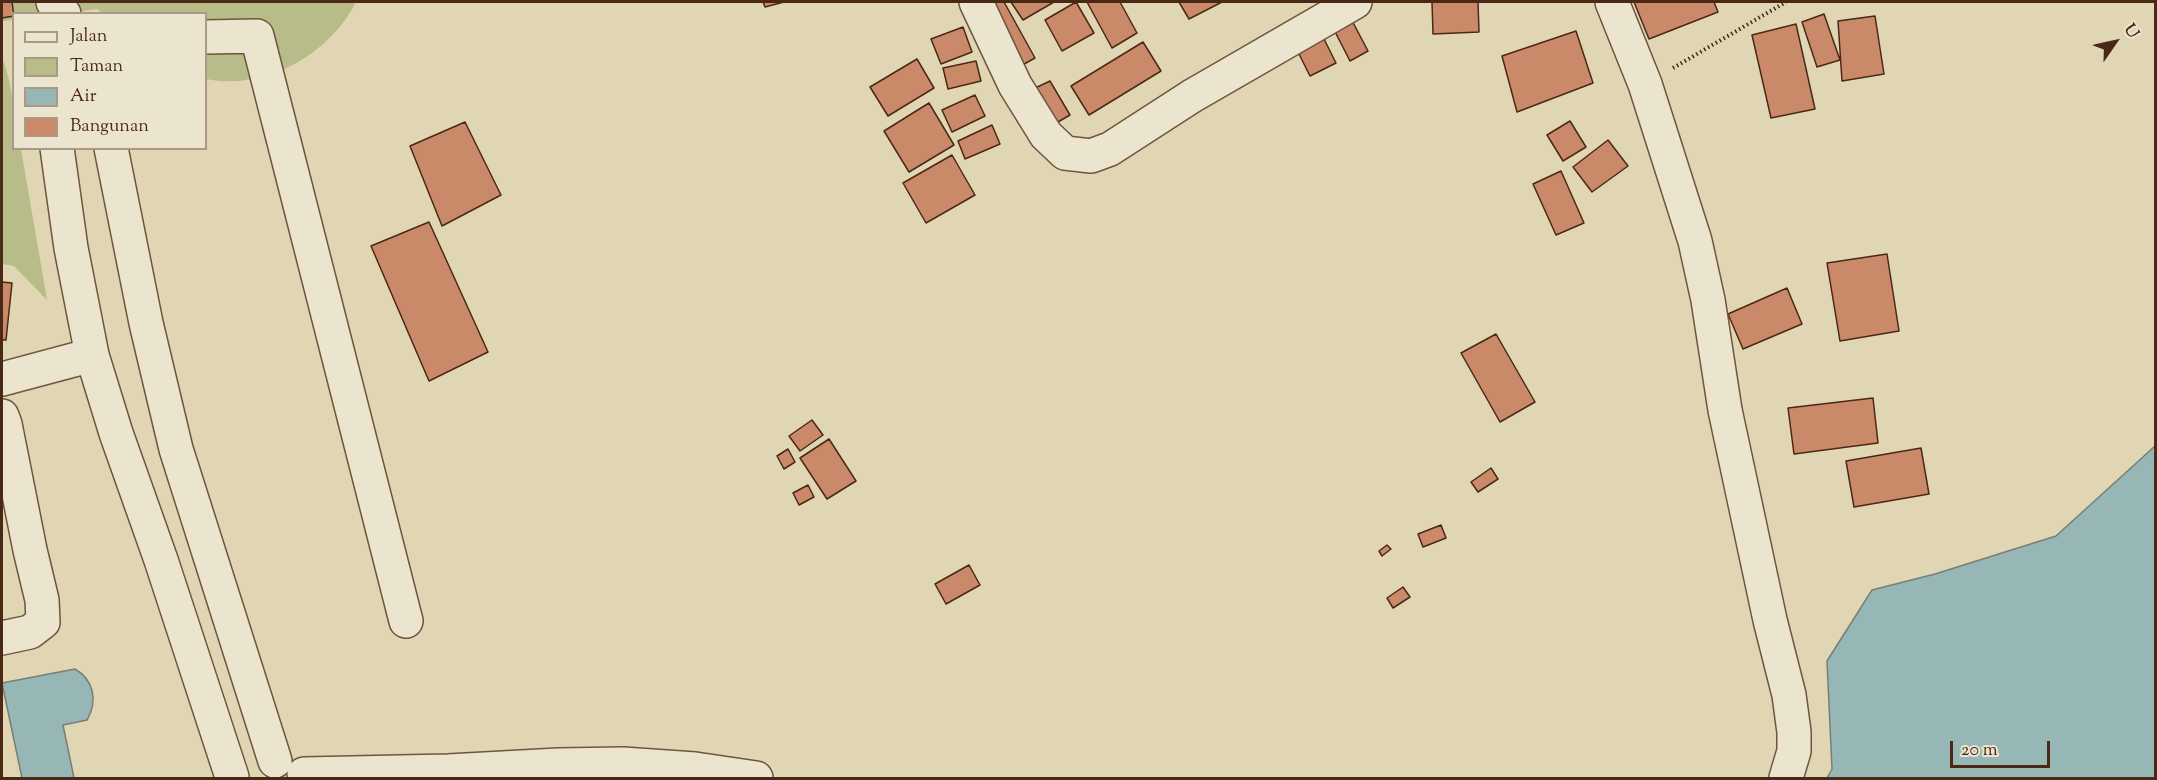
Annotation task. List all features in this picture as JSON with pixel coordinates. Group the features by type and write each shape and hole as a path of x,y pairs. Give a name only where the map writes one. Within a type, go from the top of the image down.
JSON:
{"street":[{"path":"976,2 1015,85 1046,135 1065,153 1091,156 1110,149 1233,71 1355,2"},
{"path":"1612,2 1645,84 1695,241 1730,432 1770,620 1789,695 1794,751 1786,778"},
{"path":"207,37 257,36 406,621"},
{"path":"57,150 71,248 92,355 232,778 245,768 260,762 296,771 448,771 623,764 695,769 756,778"},
{"path":"111,150 146,323 176,449 296,771"},
{"path":"2,379 92,355"},
{"path":"2,416 42,600 43,622 30,632 2,638"}],"path":[{"path":"1645,84 1786,2"}],"green space":[{"path":"2,2 356,2 344,21 329,38 312,53 293,65 272,74 228,81 207,79 207,12 100,12 98,9 76,12 12,12 12,20 2,21"},
{"path":"2,58 11,91 12,150 21,150 47,300 14,266 2,264"}],"water":[{"path":"2155,446 2155,778 1827,778 1832,769 1827,661 1872,590 1935,574 2056,536"},
{"path":"75,669 90,685 93,698 87,720 63,725 74,778 22,778 2,683"}],"building":[{"path":"2,2 12,2 12,16 2,18"},
{"path":"763,2 784,2 765,7"},
{"path":"981,2 1004,2 1035,58 1017,68"},
{"path":"1011,2 1054,2 1023,20"},
{"path":"1076,2 1094,33 1062,51 1045,20"},
{"path":"1087,2 1120,2 1137,33 1112,48"},
{"path":"1179,2 1222,2 1189,19"},
{"path":"1432,2 1478,2 1479,32 1433,34"},
{"path":"1634,2 1714,2 1718,12 1649,39"},
{"path":"1348,13 1368,51 1350,61 1330,22"},
{"path":"1824,14 1840,60 1817,67 1802,22"},
{"path":"1875,16 1884,74 1842,81 1838,21"},
{"path":"1796,24 1815,109 1771,118 1752,35"},
{"path":"963,27 972,52 941,64 931,39"},
{"path":"1576,31 1593,83 1517,112 1502,56"},
{"path":"1321,33 1336,63 1310,76 1295,46"},
{"path":"1143,42 1161,71 1089,115 1071,86"},
{"path":"917,59 934,88 888,116 870,87"},
{"path":"976,61 981,81 948,89 943,68"},
{"path":"1050,81 1070,115 1051,126 1031,90"},
{"path":"975,95 985,116 952,132 942,110"},
{"path":"929,103 954,145 909,172 884,131"},
{"path":"1570,121 1586,147 1563,161 1547,135"},
{"path":"465,122 501,195 442,226 410,146"},
{"path":"992,125 1000,144 965,159 958,141"},
{"path":"1608,140 1628,166 1592,192 1573,167"},
{"path":"952,155 975,195 926,223 903,183"},
{"path":"1561,171 1584,223 1556,235 1533,184"},
{"path":"429,222 488,352 429,381 371,246"},
{"path":"1887,254 1899,331 1840,341 1827,263"},
{"path":"2,282 12,283 6,340 2,340"},
{"path":"1787,288 1802,324 1743,349 1728,314"},
{"path":"1496,334 1535,402 1500,422 1461,353"},
{"path":"1873,398 1878,443 1794,454 1788,408"},
{"path":"812,420 823,435 800,451 789,436"},
{"path":"829,439 856,481 827,499 800,458"},
{"path":"1921,448 1929,494 1854,507 1846,461"},
{"path":"788,449 795,462 784,469 777,456"},
{"path":"1491,468 1498,479 1478,492 1471,482"},
{"path":"808,485 814,497 799,505 793,493"},
{"path":"1441,525 1446,538 1423,547 1418,534"},
{"path":"1387,545 1391,549 1382,556 1379,551"},
{"path":"969,565 980,585 946,604 935,584"},
{"path":"1403,587 1410,597 1393,608 1387,598"}]}
